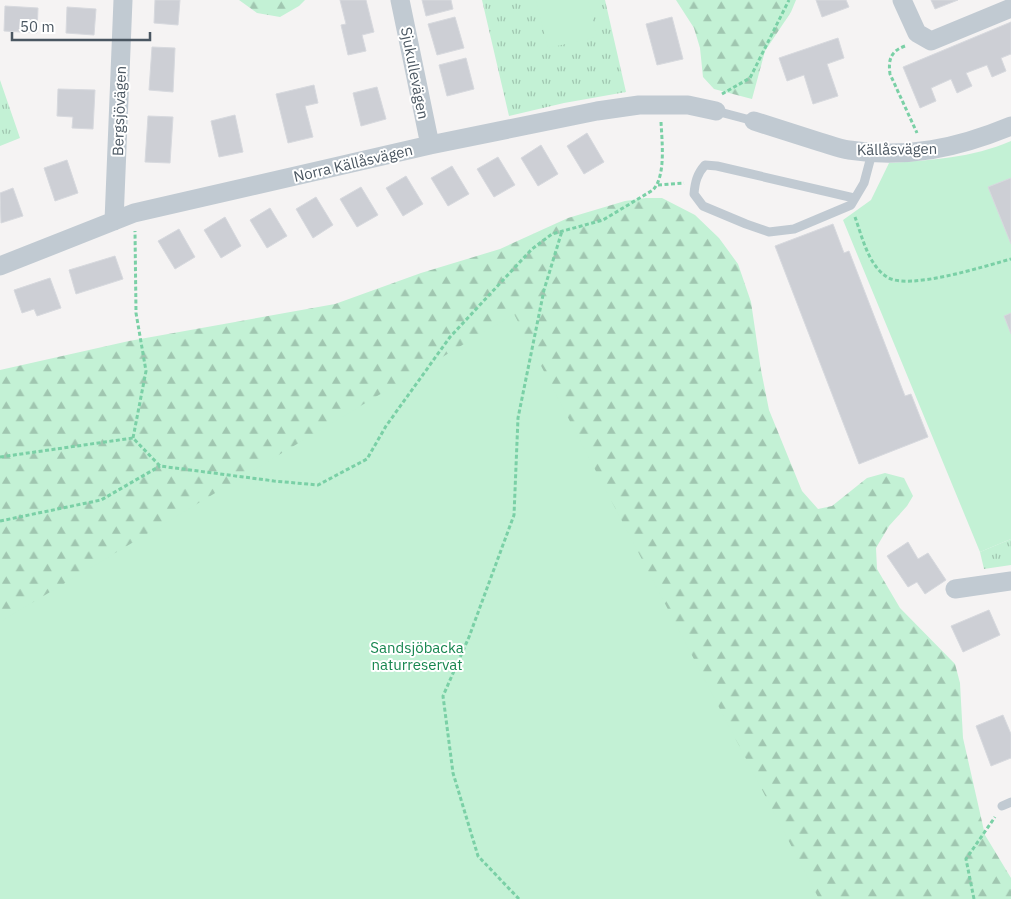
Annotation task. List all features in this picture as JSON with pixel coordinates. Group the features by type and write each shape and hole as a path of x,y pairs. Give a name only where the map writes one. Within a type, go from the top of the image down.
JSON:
{"street":[{"name":"Bergsjövägen","path":"114,221 124,0"},
{"name":"Sjukullevägen","path":"400,0 430,146"},
{"path":"902,0 917,33 931,41 1011,8"},
{"name":"Norra Källåsvägen","path":"0,266 134,213 430,146 597,111 640,105 688,105 707,109"},
{"name":"Källåsvägen","path":"754,121 848,150 872,153 926,152 983,138 1011,126"},
{"path":"955,589 1011,581"}],"lane":[{"path":"707,109 754,121"},
{"path":"852,201 717,166 705,165 695,182 694,194 704,206 746,224 769,232 794,229 852,201 864,183 872,153"}],"path":[{"path":"707,109 750,78 789,0"},
{"path":"924,38 898,48 892,54 889,64 890,74 926,152"},
{"path":"0,521 101,500 160,466 318,485 367,459 386,426 450,337 532,249 552,234 562,230 585,227 603,220 653,190 658,185 662,154 661,104"},
{"path":"658,185 695,182"},
{"path":"852,201 870,258 887,278 898,281 925,280 1011,259"},
{"path":"133,438 146,370 136,313 134,213"},
{"path":"519,899 478,856 453,773 443,696 469,637 514,515 518,418 544,290 562,230"},
{"path":"0,457 133,438"},
{"path":"133,438 160,466"},
{"path":"974,899 966,859 1007,804"}],"green space":[{"path":"239,0 305,0 299,6 280,17 257,13"},
{"path":"482,0 605,0 626,92 564,103 509,116"},
{"path":"536,0 588,0 597,37 548,48"},
{"path":"676,0 796,0 791,12 765,51 752,99 714,89 703,77 700,48 694,28"},
{"path":"0,80 20,138 0,146"},
{"path":"1011,141 1011,539 980,552 843,220 871,200 889,163 966,155"},
{"path":"662,198 695,215 719,238 738,264 751,302 769,410 802,491 818,509 832,506 867,478 885,473 904,478 913,496 907,506 889,526 876,548 877,569 900,608 955,664 960,683 963,738 985,835 1011,878 1011,899 0,899 0,370 129,341 335,304 421,273 500,249 568,218 625,201"},
{"name":"Sandsjöbacka naturreservat","path":"514,314 819,899 0,899 0,622"},
{"path":"1011,539 1011,565 984,569 980,552"}],"building":[{"path":"155,0 180,0 178,25 154,23"},
{"path":"340,0 366,0 374,32 362,35 366,51 348,55 341,25 346,24"},
{"path":"422,0 451,0 453,9 426,16"},
{"path":"816,0 846,0 849,7 822,17"},
{"path":"931,0 958,0 935,9"},
{"path":"5,6 38,8 37,33 4,31"},
{"path":"67,7 96,9 94,35 66,33"},
{"path":"455,17 464,48 437,55 428,24"},
{"path":"672,17 683,59 657,65 646,24"},
{"path":"1011,22 1011,54 1001,58 1006,71 992,77 987,65 966,73 972,86 957,93 951,79 931,88 936,101 920,108 903,67"},
{"path":"838,38 844,58 827,64 838,96 813,104 804,75 787,81 779,58"},
{"path":"152,47 175,48 173,92 149,90"},
{"path":"466,58 474,89 447,96 439,65"},
{"path":"314,85 318,103 305,106 313,137 288,143 276,94"},
{"path":"377,87 386,119 361,126 353,93"},
{"path":"58,89 95,90 93,129 72,128 73,117 57,116"},
{"path":"235,115 243,152 219,157 211,121"},
{"path":"148,116 173,117 170,163 145,162"},
{"path":"587,133 604,162 584,174 567,146"},
{"path":"541,145 558,174 538,186 521,158"},
{"path":"498,157 515,185 494,197 477,169"},
{"path":"67,160 78,193 55,201 44,168"},
{"path":"452,166 469,194 448,206 431,178"},
{"path":"406,176 423,204 403,216 386,188"},
{"path":"1011,178 1011,244 988,187"},
{"path":"361,187 378,215 357,227 340,199"},
{"path":"13,188 23,216 1,223 0,193"},
{"path":"316,197 333,225 313,238 296,209"},
{"path":"270,208 287,236 267,248 250,220"},
{"path":"225,217 241,246 221,258 204,230"},
{"path":"833,224 844,253 849,251 905,396 911,394 928,437 859,464 775,246"},
{"path":"179,229 195,257 175,269 158,241"},
{"path":"115,256 123,279 76,294 69,270"},
{"path":"50,278 61,308 37,316 34,309 22,313 14,290"},
{"path":"1011,313 1011,334 1004,316"},
{"path":"908,542 918,559 928,553 946,580 925,594 917,582 908,587 887,556"},
{"path":"989,610 1000,635 963,652 951,626"},
{"path":"1003,715 1011,734 1011,758 991,766 976,726"}]}
